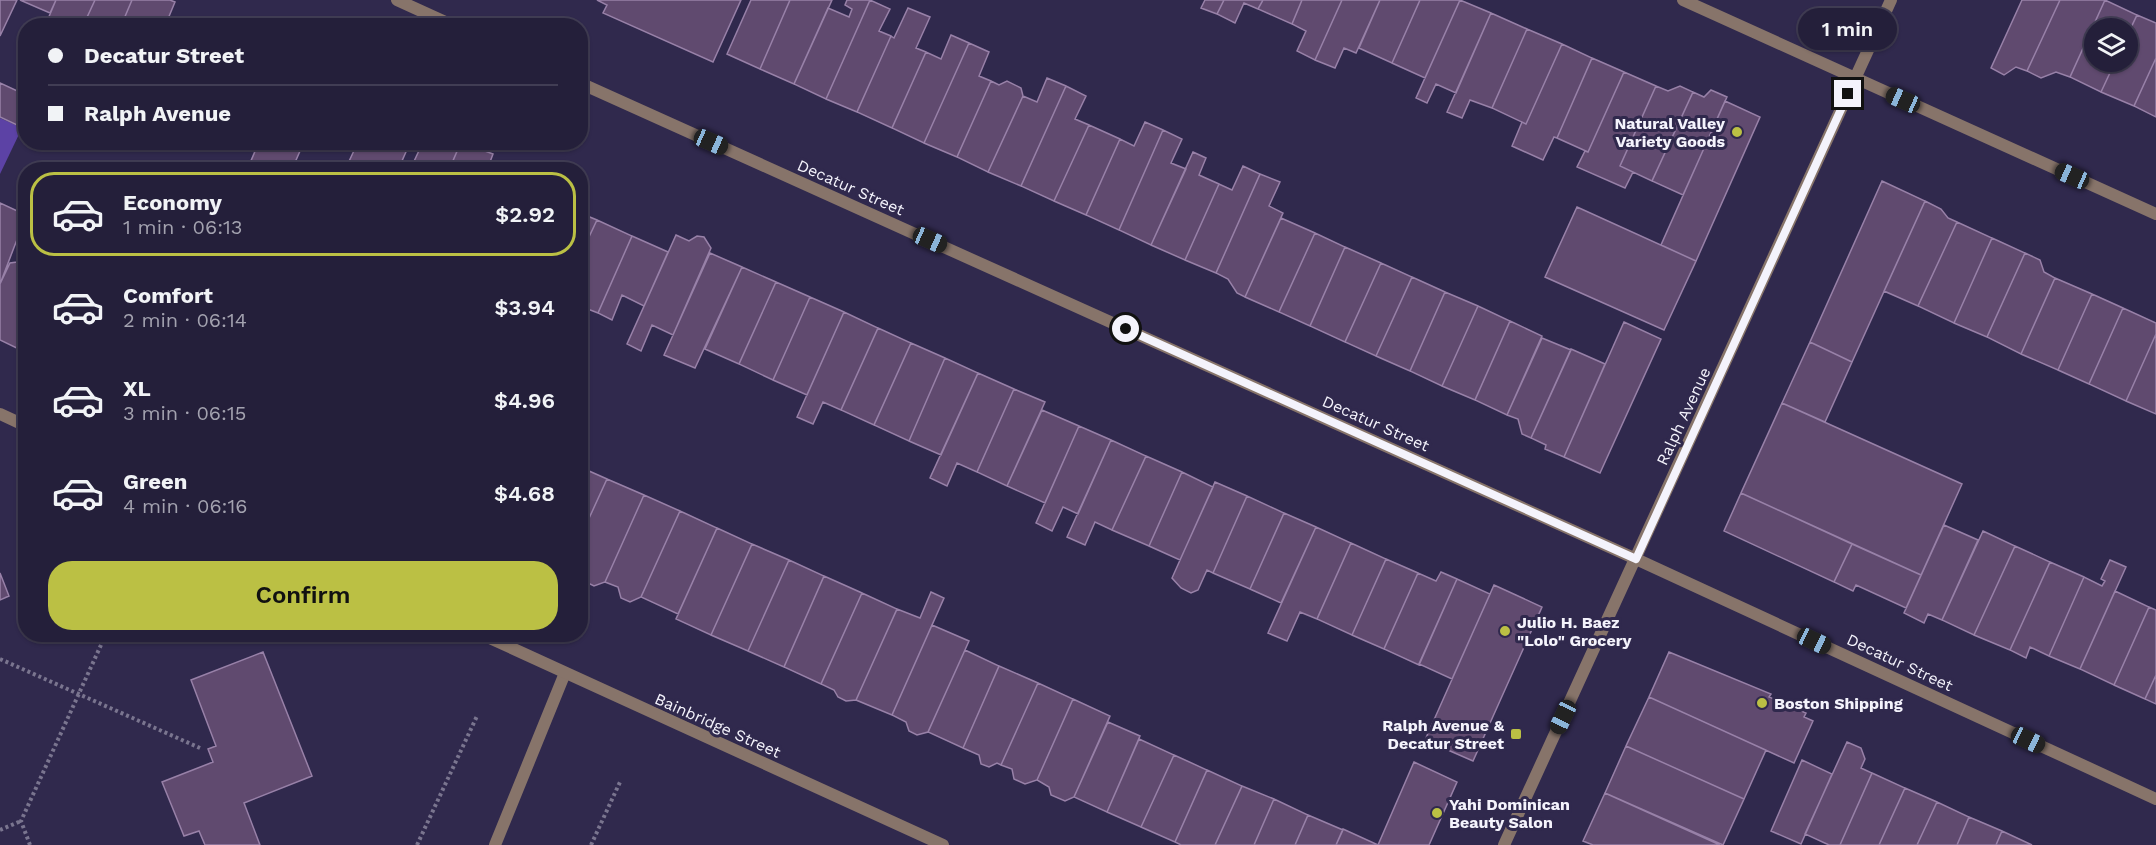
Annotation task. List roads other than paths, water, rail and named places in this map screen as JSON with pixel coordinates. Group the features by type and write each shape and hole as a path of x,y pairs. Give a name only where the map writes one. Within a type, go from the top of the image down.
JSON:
{"street":[{"path":"397,0 436,18"},
{"path":"1683,0 2156,214"},
{"name":"Ralph Avenue","path":"1504,845 1891,0"},
{"name":"Decatur Street","path":"588,87 1636,559 2156,799"},
{"path":"0,414 18,422"},
{"name":"Bainbridge Street","path":"497,642 943,845"},
{"path":"495,845 565,673"}],"place":[{"name":"Natural Valley Variety Goods","path":"1737,132"},
{"name":"Julio H. Baez \"Lolo\" Grocery","path":"1505,631"},
{"name":"Boston Shipping","path":"1762,703"},
{"name":"Ralph Avenue & Decatur Street","path":"1516,734"},
{"name":"Yahi Dominican Beauty Salon","path":"1437,813"}]}
